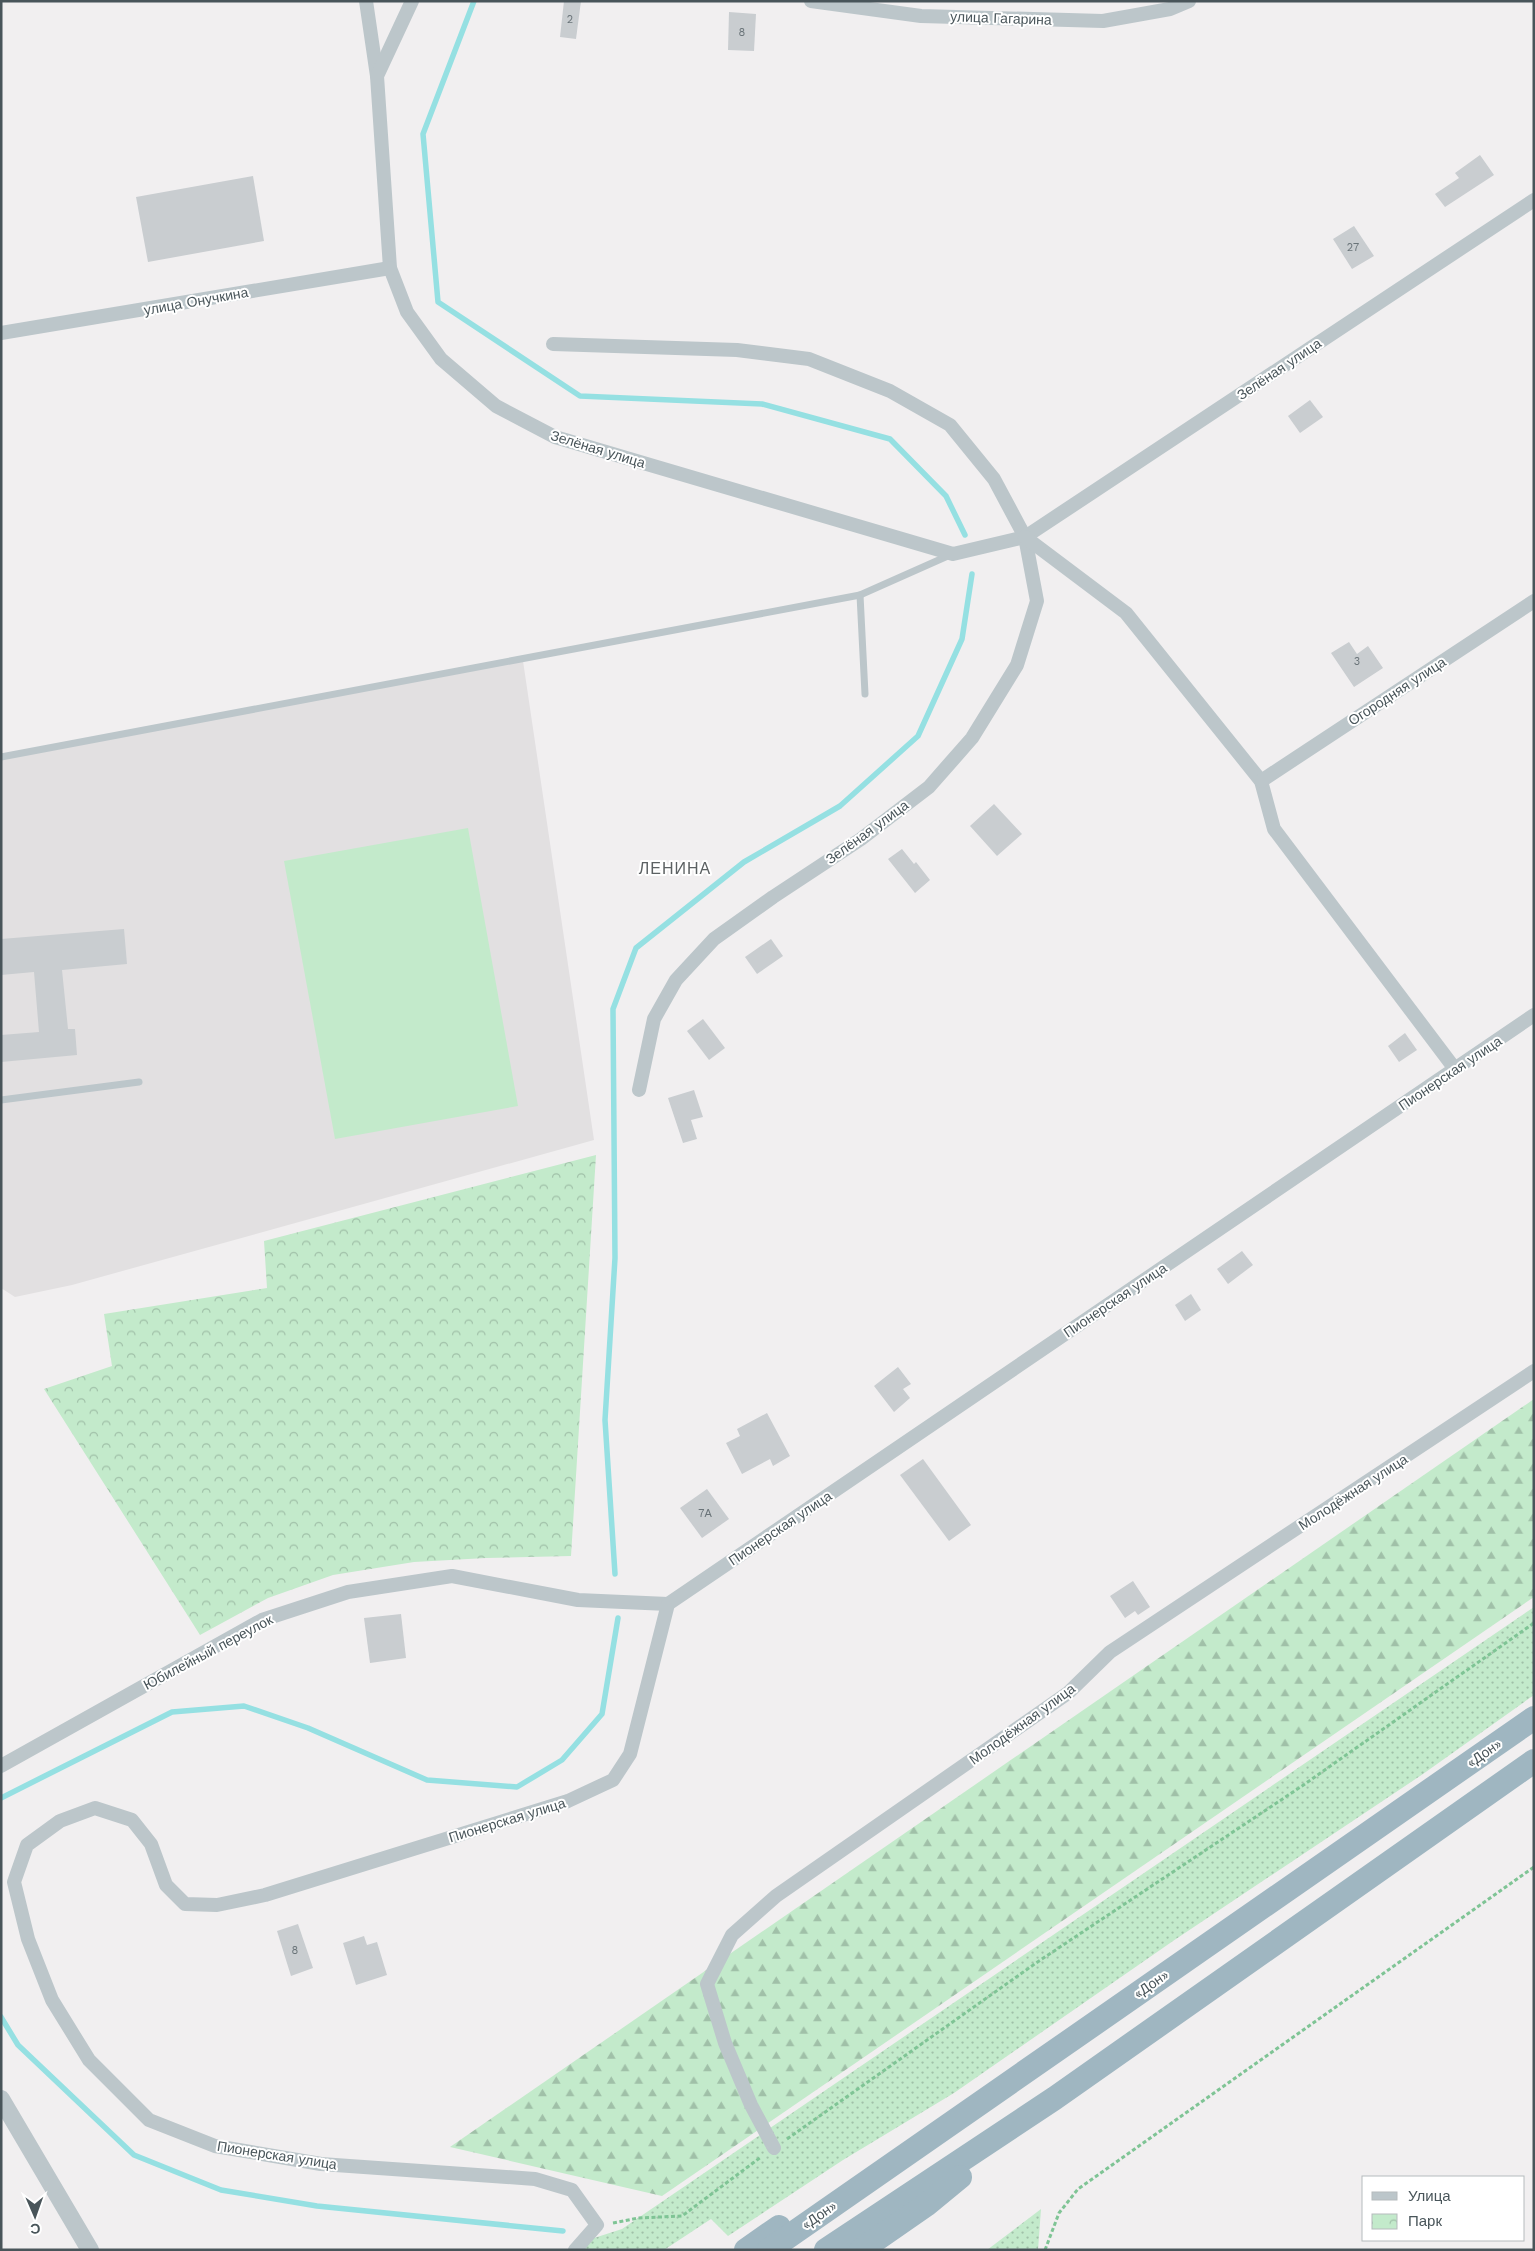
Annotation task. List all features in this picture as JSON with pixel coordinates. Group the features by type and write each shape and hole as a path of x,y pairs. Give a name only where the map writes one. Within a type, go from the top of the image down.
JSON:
{"highway":[{"name":"«Дон»","path":"746,2250 774,2241 884,2170 1534,1718"},
{"path":"826,2250 1055,2098 1534,1761"},
{"path":"861,2250 926,2205 1055,2098"}],"street":[{"path":"366,1 377,76"},
{"name":"Зелёная улица","path":"412,1 377,76 390,268 407,312 441,359 496,406 555,437 954,554 1025,537 1534,200"},
{"name":"улица Гагарина","path":"811,1 921,16 1103,21 1170,9 1189,1"},
{"name":"улица Онучкина","path":"1,333 390,268"},
{"name":"Зелёная улица","path":"553,344 737,350 810,359 890,391 950,425 994,479 1025,537 1037,601 1016,665 972,738 929,787 861,839 714,938 676,980 654,1019 639,1090"},
{"path":"1025,537 1126,613 1261,781 1274,829 1455,1070"},
{"name":"Огородняя улица","path":"1261,781 1534,601"},
{"name":"Пионерская улица","path":"597,2226 572,2190 535,2179 321,2164 215,2146 149,2120 89,2060 52,2000 28,1940 14,1882 26,1845 60,1820 95,1808 132,1820 152,1844 166,1885 185,1904 217,1905 265,1895 568,1801 613,1780 630,1754 668,1604 1534,1015"},
{"name":"Молодёжная улица","path":"774,2148 751,2105 725,2043 707,1984 732,1935 776,1896 1068,1694 1110,1652 1534,1371"},
{"name":"Юбилейный переулок","path":"1,1766 262,1620 348,1592 452,1576 578,1600 668,1604"},
{"path":"1,2099 90,2250"},
{"path":"575,2250 597,2226"}],"lane":[{"path":"1,757 860,595 954,554"},
{"path":"860,595 865,694"},
{"path":"1,1100 139,1082"}],"path":[{"path":"597,2226 638,2218 682,2216 774,2148 1036,1963 1302,1786 1534,1623"},
{"path":"1046,2250 1059,2213 1078,2190 1534,1867"}],"shaded area":[{"path":"523,661 594,1140 72,1285 15,1297 1,1288 1,754"}],"green space":[{"path":"468,828 518,1106 335,1139 284,861"},
{"path":"596,1155 571,1556 414,1562 333,1575 268,1598 200,1635 44,1389 112,1366 104,1314 267,1288 264,1241"},
{"path":"1534,1399 1534,1597 662,2196 450,2147"},
{"path":"1534,1607 1534,1695 1423,1774 1173,1941 954,2093 843,2160 728,2236 711,2219 664,2250 582,2250 594,2238 622,2229"},
{"path":"1041,2209 1038,2250 987,2250"}],"building":[{"path":"564,1 581,1 576,39 560,37"},
{"path":"729,12 756,14 754,51 728,50"},
{"path":"1480,155 1494,175 1445,207 1435,194 1459,178 1455,173"},
{"path":"253,176 264,241 148,262 136,197"},
{"path":"1354,226 1374,256 1352,269 1333,239"},
{"path":"1310,400 1323,417 1300,433 1288,416"},
{"path":"1349,642 1357,654 1368,646 1383,668 1354,687 1331,653"},
{"path":"994,804 1022,834 997,856 970,826"},
{"path":"902,849 914,864 916,862 930,880 915,893 888,859"},
{"path":"124,929 127,964 62,970 68,1029 75,1029 77,1055 1,1062 1,1035 39,1032 34,972 1,975 1,939"},
{"path":"771,939 783,956 757,974 745,957"},
{"path":"703,1019 725,1048 709,1060 687,1031"},
{"path":"1405,1033 1417,1050 1399,1062 1388,1046"},
{"path":"694,1090 703,1117 691,1120 697,1139 683,1143 668,1098"},
{"path":"1242,1251 1253,1265 1228,1284 1217,1269"},
{"path":"1191,1294 1201,1310 1185,1321 1175,1305"},
{"path":"898,1367 911,1384 903,1389 910,1398 894,1412 874,1386"},
{"path":"767,1413 790,1456 773,1466 770,1459 742,1474 726,1443 740,1436 737,1429"},
{"path":"923,1459 971,1525 949,1541 900,1475"},
{"path":"707,1489 729,1519 702,1538 680,1508"},
{"path":"1133,1581 1150,1607 1138,1615 1135,1611 1125,1618 1110,1596"},
{"path":"401,1614 406,1658 370,1663 364,1618"},
{"path":"298,1924 313,1968 291,1976 277,1931"},
{"path":"364,1936 367,1945 377,1942 387,1975 356,1985 343,1943"}],"waterway":[{"path":"474,1 423,134 438,302 580,396 762,404 890,439 946,496 965,535"},
{"path":"615,1574 605,1420 615,1258 613,1009 636,948 744,862 840,806 918,736 962,639 972,574"},
{"path":"1,1798 172,1712 244,1706 308,1728 427,1780 517,1787 562,1760 602,1714 618,1618"},
{"path":"1,2017 18,2045 134,2155 221,2190 317,2206 563,2231"}],"district":[{"name":"ЛЕНИНА","path":"675,868"}]}
